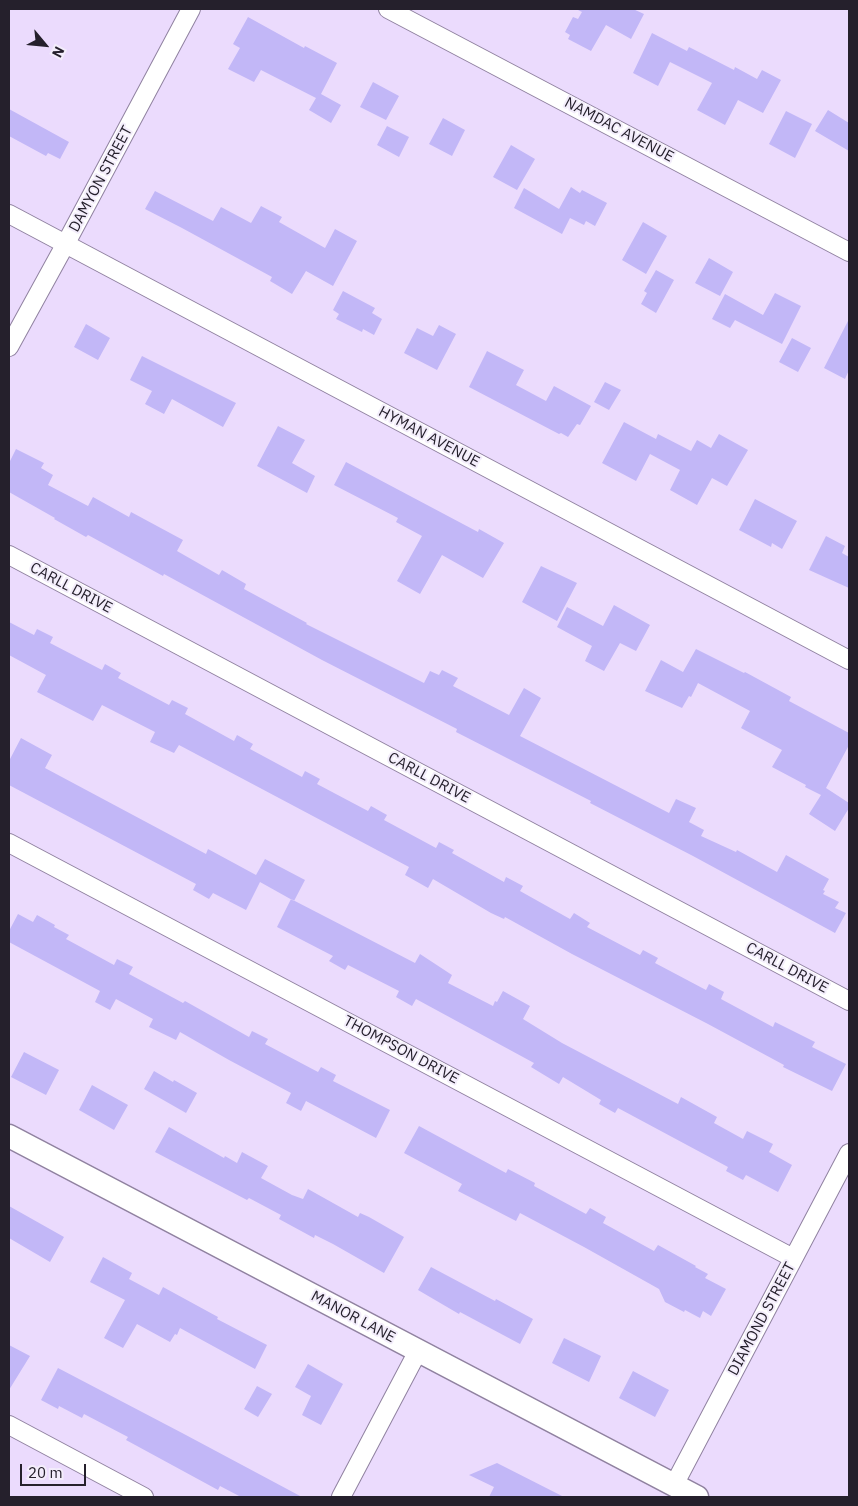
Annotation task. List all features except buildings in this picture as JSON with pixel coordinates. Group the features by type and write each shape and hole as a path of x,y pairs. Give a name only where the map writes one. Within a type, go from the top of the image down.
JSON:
{"street":[{"name":"DAMYON STREET","path":"9,348 191,9"},
{"name":"NAMDAC AVENUE","path":"388,9 849,252"},
{"name":"HYMAN AVENUE","path":"9,214 849,660"},
{"name":"CARLL DRIVE","path":"9,555 849,1001"},
{"name":"THOMPSON DRIVE","path":"9,843 794,1258"},
{"name":"MANOR LANE","path":"9,1136 697,1497"},
{"name":"DIAMOND STREET","path":"674,1485 849,1153"},
{"path":"341,1497 418,1351"},
{"path":"9,1426 144,1497"}]}
